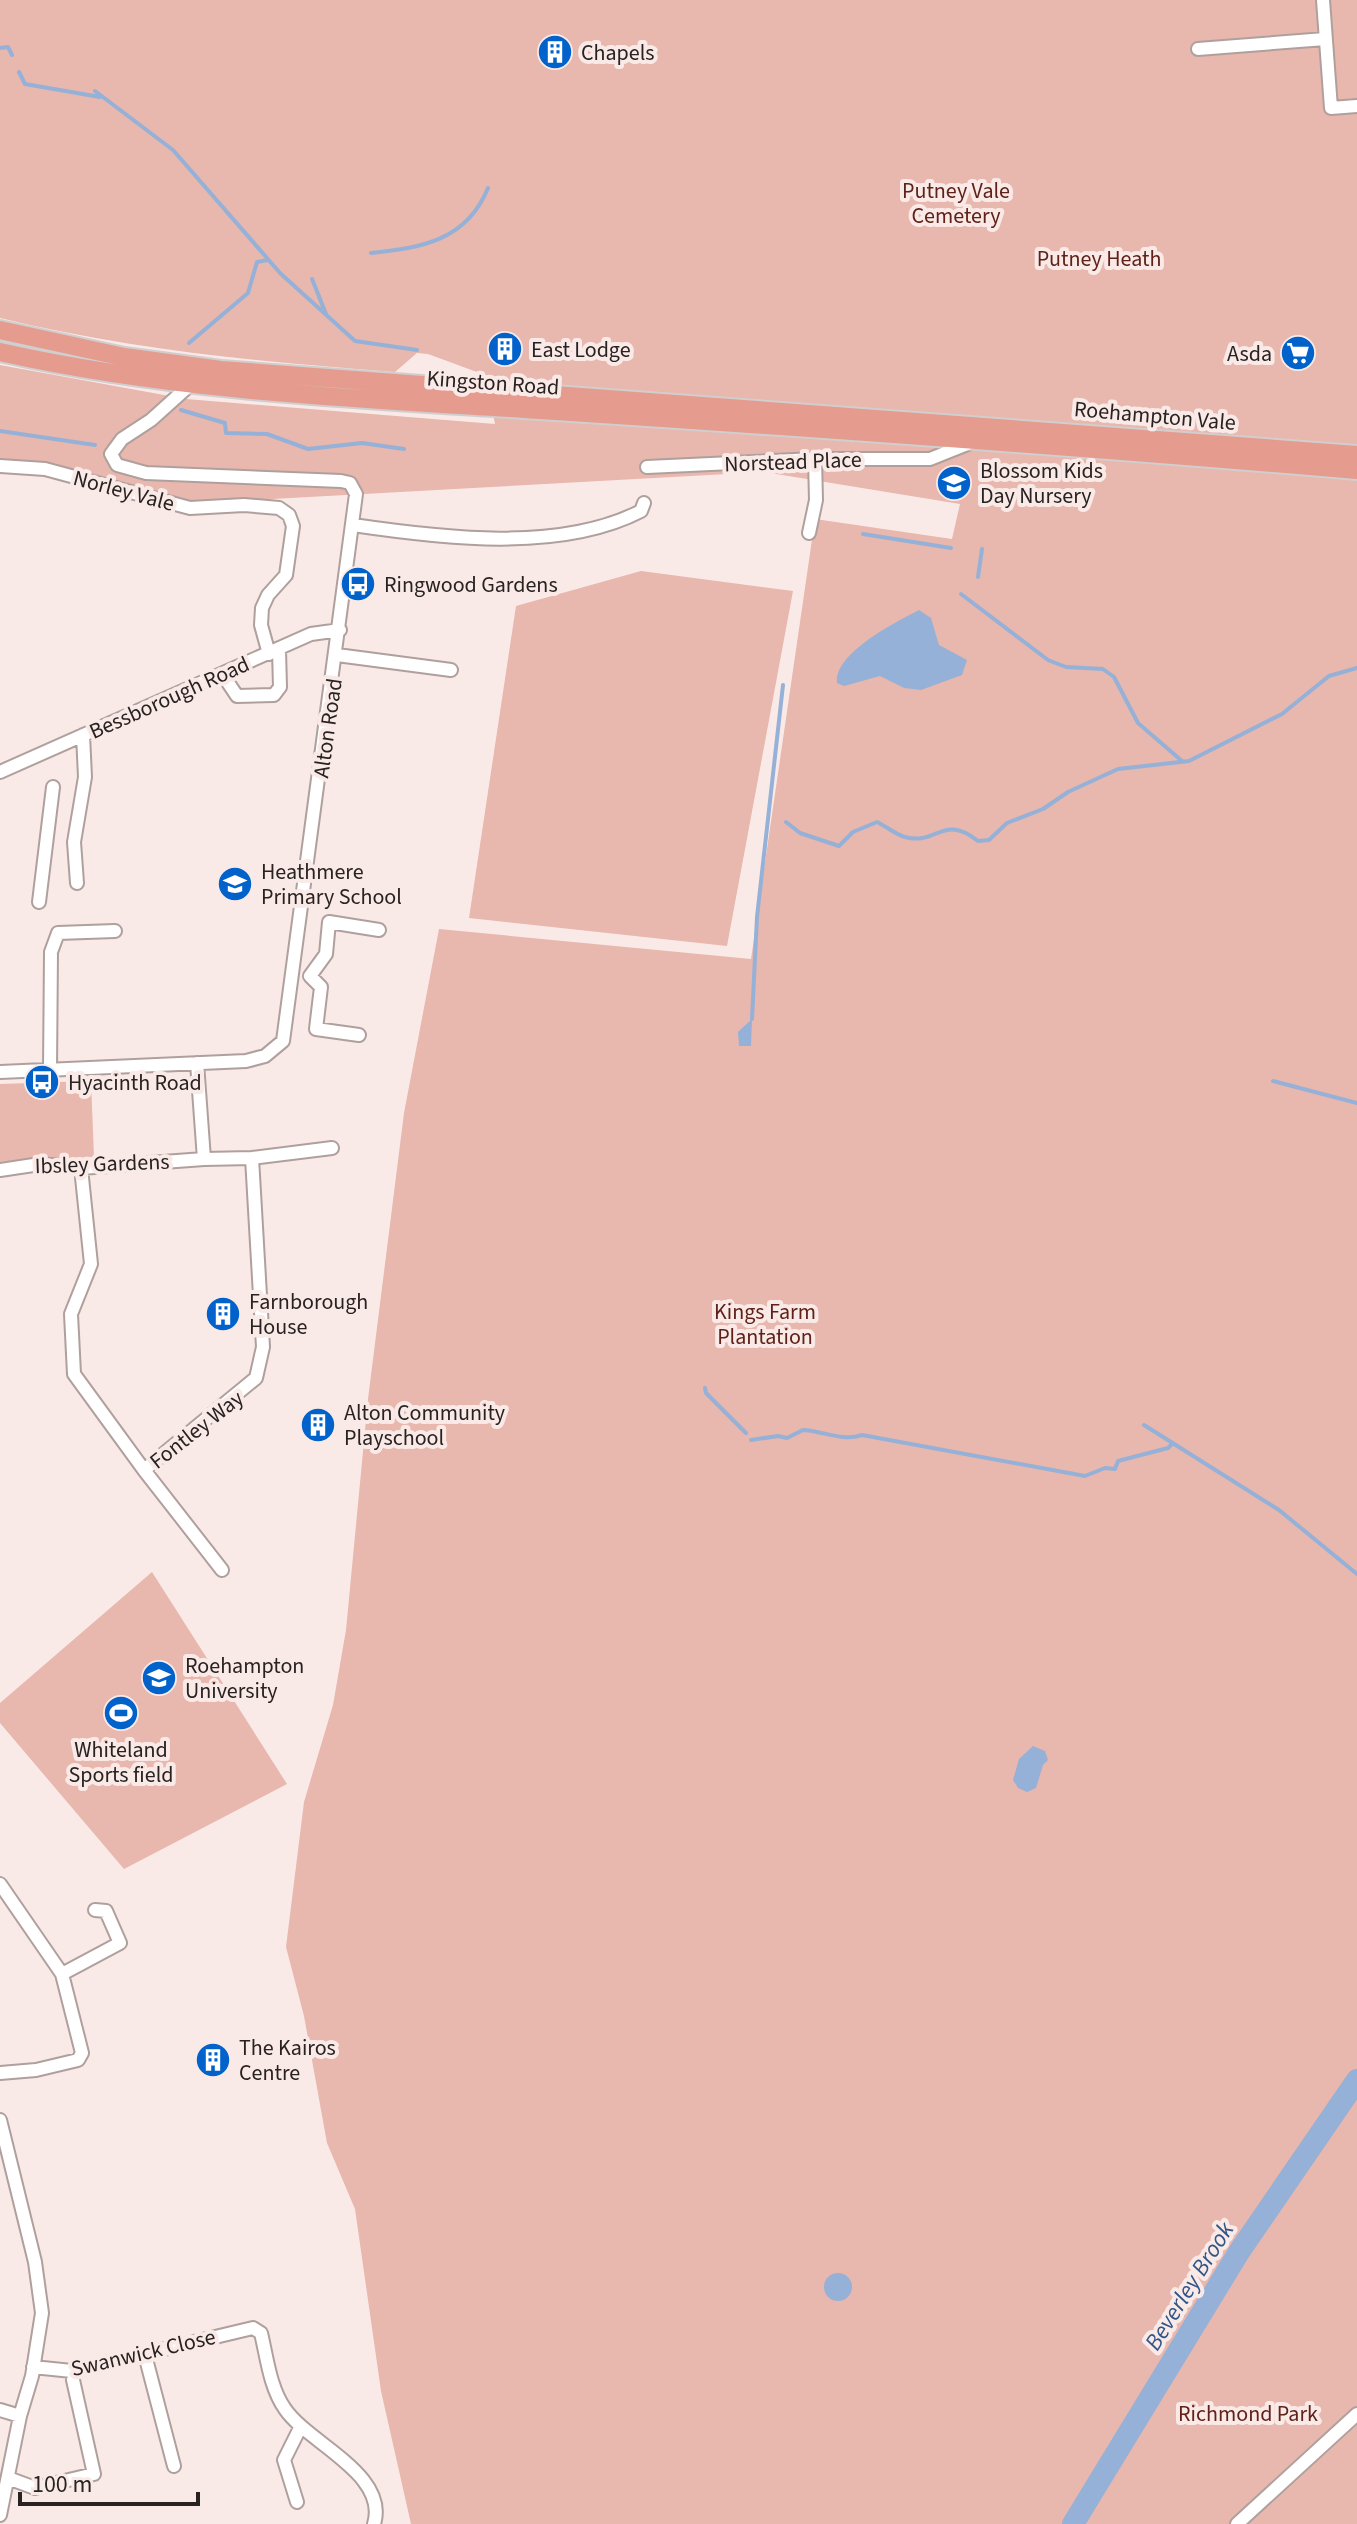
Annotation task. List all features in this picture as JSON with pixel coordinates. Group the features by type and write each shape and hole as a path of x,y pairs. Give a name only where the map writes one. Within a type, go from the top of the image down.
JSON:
{"highway":[{"name":"Kingston Road","path":"0,330 124,357 221,370 950,422"},
{"name":"Kingston Road","path":"0,352 107,374 191,384 985,438"},
{"name":"Roehampton Vale","path":"950,422 1357,455"},
{"name":"Roehampton Vale","path":"985,438 1357,470"}],"street":[{"path":"1323,0 1331,108 1357,106"},
{"path":"1198,49 1325,39"},
{"name":"Alton Road","path":"0,1072 246,1061 276,1050 283,1041 337,655 356,494 350,483 341,481 146,473 117,465 111,454 115,445 151,420 191,384"},
{"path":"931,435 937,455"},
{"name":"Norstead Place","path":"647,467 815,459 930,459 985,438"},
{"path":"809,533 816,500 815,459"},
{"name":"Norley Vale","path":"0,466 45,469 190,508 244,505 279,508 289,515 293,526 286,575 268,595 262,608 261,625 274,652"},
{"path":"353,525 400,532 495,537 588,532 641,511 644,503"},
{"name":"Bessborough Road","path":"0,772 311,634 340,630"},
{"path":"223,675 237,696 274,695 280,687 274,652"},
{"path":"337,655 451,670"},
{"path":"77,883 74,842 85,777 83,735"},
{"path":"39,902 53,787"},
{"path":"46,844 74,842"},
{"path":"310,976 326,954 329,922 379,930"},
{"path":"50,1070 51,952 58,933 115,931"},
{"path":"293,973 310,976 321,987 316,1029 359,1035"},
{"path":"197,1063 204,1159"},
{"name":"Ibsley Gardens","path":"0,1170 47,1164 81,1168 252,1158 332,1148"},
{"name":"Fontley Way","path":"81,1168 91,1264 71,1314 74,1374 144,1470 256,1378 263,1347 252,1158"},
{"path":"144,1470 222,1570"},
{"path":"0,1884 62,1974 72,2003 81,2048 80,2058 36,2070 0,2073"},
{"path":"62,1974 120,1943 106,1911 95,1910"},
{"path":"0,2120 2,2145 40,2290 41,2322 0,2515"},
{"name":"Swanwick Close","path":"33,2367 72,2371 253,2328 261,2333 276,2396 301,2426"},
{"path":"145,2355 174,2466"},
{"path":"8,2478 35,2488 94,2474 73,2380"},
{"path":"0,2410 20,2416"},
{"path":"1237,2524 1357,2414"},
{"path":"297,2502 284,2460 301,2426 367,2484 376,2506 374,2524"}],"green space":[{"path":"0,0 1357,0 1357,2524 411,2524 381,2391 355,2209 327,2143 304,2016 286,1947 304,1802 333,1705 346,1630 368,1399 404,1113 439,929 751,959 815,519 952,539 960,504 764,472 198,503 76,470 0,461 0,365 186,399 495,424 485,375 428,354 417,353 395,372 345,368 147,347 0,318"},
{"path":"641,571 793,591 727,946 469,918 516,606"},
{"path":"91,1081 94,1157 0,1162 0,1084"},
{"name":"Whiteland Sports field","path":"152,1572 287,1784 124,1869 0,1723 0,1703"}],"water":[{"path":"919,610 931,618 939,645 967,660 962,675 921,690 904,688 880,676 844,686 837,683 845,661 856,650 882,630"},
{"path":"752,1019 751,1046 739,1046 738,1032"},
{"path":"1033,1746 1045,1751 1048,1760 1043,1765 1036,1788 1027,1792 1018,1788 1013,1780 1019,1759"},
{"path":"838,2273 848,2277 852,2287 848,2297 838,2301 828,2297 824,2287 828,2277"}],"waterway":[{"path":"0,48 8,47 12,55"},
{"path":"19,72 25,84 100,97"},
{"path":"95,91 173,150 280,273 355,341 417,350"},
{"path":"371,253 408,248 441,238 468,219 488,188"},
{"path":"189,343 248,293 257,262 268,260"},
{"path":"312,279 326,314"},
{"path":"181,410 225,423 226,433 267,434 308,449 362,443 404,449"},
{"path":"0,431 95,445"},
{"path":"863,534 951,548"},
{"path":"978,577 982,549"},
{"path":"961,594 1048,660 1066,667 1103,669 1114,677 1138,723 1182,761"},
{"path":"786,822 800,833 839,846 853,832 877,822 898,834 916,839 956,830 978,841 989,840 1007,823 1043,809 1068,792 1118,769 1189,761 1282,714 1329,676 1357,668"},
{"path":"752,1019 757,917 783,685"},
{"path":"1273,1081 1357,1103"},
{"path":"705,1388 706,1393 746,1433"},
{"path":"1144,1425 1279,1510 1357,1574"},
{"path":"751,1440 778,1436 787,1438 803,1430 840,1437 862,1435 1085,1476 1105,1468 1115,1469 1118,1461 1168,1448 1173,1443"},
{"name":"Beverley Brook","path":"1073,2524 1239,2252 1357,2080"}],"place":[{"name":"Chapels","path":"555,52"},
{"name":"East Lodge","path":"505,349"},
{"name":"Asda","path":"1298,353"},
{"name":"Blossom Kids Day Nursery","path":"954,483"},
{"name":"Ringwood Gardens","path":"358,584"},
{"name":"Heathmere Primary School","path":"235,884"},
{"name":"Hyacinth Road","path":"42,1082"},
{"name":"Farnborough House","path":"223,1314"},
{"name":"Alton Community Playschool","path":"318,1425"},
{"name":"Roehampton University","path":"159,1678"},
{"name":"Whiteland Sports field","path":"121,1713"},
{"name":"The Kairos Centre","path":"213,2060"}],"park label":[{"name":"Putney Vale Cemetery","path":"956,202"},
{"name":"Putney Heath","path":"1099,258"},
{"name":"Kings Farm Plantation","path":"765,1324"},
{"name":"Richmond Park","path":"1248,2413"}]}
